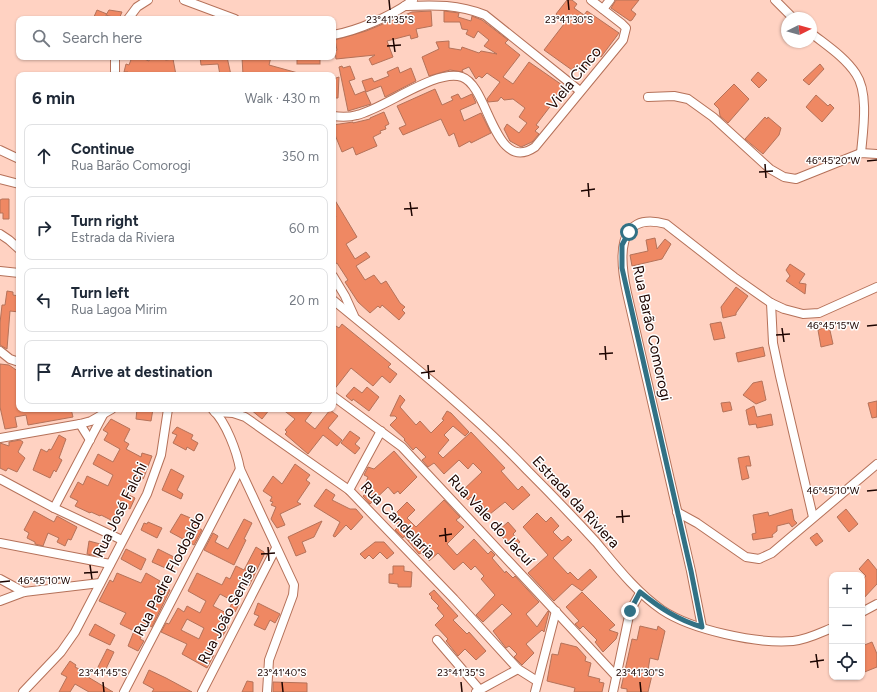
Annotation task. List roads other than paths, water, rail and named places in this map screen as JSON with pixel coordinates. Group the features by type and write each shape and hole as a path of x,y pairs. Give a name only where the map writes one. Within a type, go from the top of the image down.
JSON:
{"street":[{"path":"130,16 137,7 148,0"},
{"path":"184,0 227,16"},
{"path":"336,34 364,25 405,6 413,0"},
{"path":"591,0 603,9 610,0"},
{"path":"775,0 787,12"},
{"path":"405,6 448,5 467,8 485,15 580,92"},
{"name":"Viela Cinco","path":"336,116 358,115 433,81 450,76 462,77 468,81 476,91 495,131 506,146 524,154 535,147 623,40 626,28 603,9"},
{"path":"817,37 844,60 857,76 863,101 861,153"},
{"path":"115,60 115,72"},
{"path":"648,98 674,96 688,99 713,117 770,169 784,177 796,179 861,153 877,154"},
{"path":"0,150 16,158"},
{"path":"0,179 16,183"},
{"name":"Rua Barão Comorogi","path":"702,627 627,293 622,268 622,245 629,232 638,224 652,220 666,224 771,303 803,314 819,313 877,287"},
{"path":"0,234 16,246"},
{"path":"0,271 16,273"},
{"path":"336,281 346,296 356,318"},
{"name":"Estrada da Riviera","path":"336,302 411,362 484,426 586,532 640,592 662,610 684,622 773,641 795,641 829,629"},
{"path":"771,303 776,357 813,517"},
{"path":"0,351 10,360 16,361"},
{"name":"Rua Vale do Jacuí","path":"336,398 402,447 616,676"},
{"path":"0,438 80,424 108,412"},
{"name":"Rua José Falchi","path":"22,692 61,652 75,632 147,494 161,455 168,412"},
{"path":"214,412 238,455 240,469 294,585 293,595 269,660 267,692"},
{"name":"Rua Candelaria","path":"226,412 246,417 349,490 454,599 518,669 537,681"},
{"path":"54,508 103,415"},
{"path":"80,424 90,440"},
{"path":"349,490 381,431"},
{"path":"677,512 717,536 734,550 746,557 759,559 772,553 877,464"},
{"name":"Rua Padre Flodoaldo","path":"124,692 240,469"},
{"path":"0,479 54,508 122,540"},
{"path":"0,543 110,564"},
{"name":"Rua João Senise","path":"202,692 276,548"},
{"path":"0,579 24,592"},
{"path":"0,601 24,592 100,583"},
{"path":"613,692 630,611 640,592"},
{"path":"865,610 877,604"},
{"path":"535,692 556,611"},
{"path":"437,640 478,691 518,669"}]}
